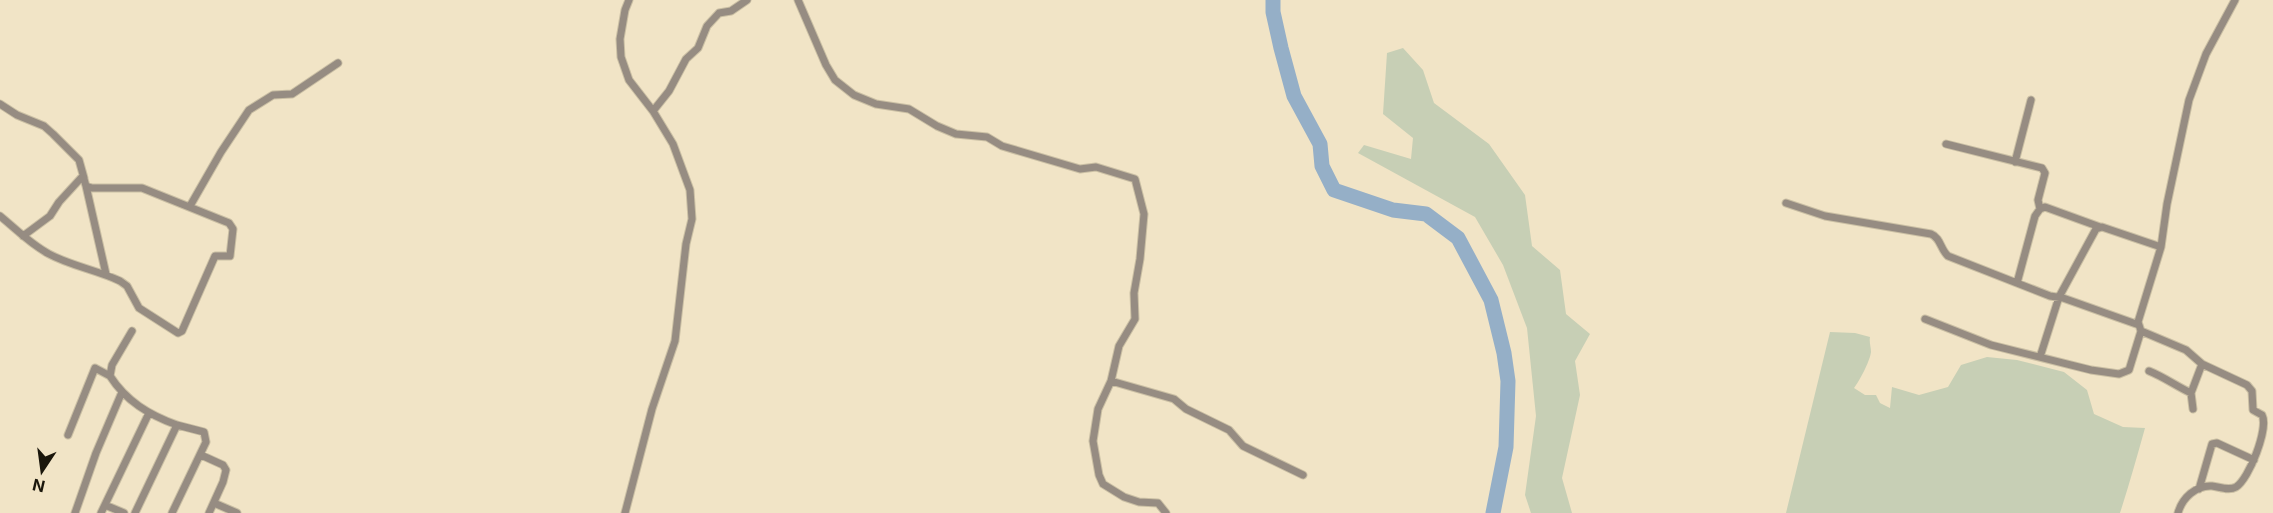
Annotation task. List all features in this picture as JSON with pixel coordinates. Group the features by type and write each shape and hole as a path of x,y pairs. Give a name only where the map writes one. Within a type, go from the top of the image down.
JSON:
{"street":[{"path":"625,513 652,409 675,341 686,244 692,219 690,190 673,144 653,111 629,80 621,57 621,32 629,0"},
{"path":"653,111 669,91 686,59 698,48 708,26 719,13 731,11 747,0"},
{"path":"798,0 808,28 826,65 835,80 846,90 868,101 888,107 909,109 948,131 964,136 990,138 998,144 1080,169 1096,167 1133,177 1138,185 1144,214 1134,292 1136,315 1119,346 1110,381 1098,409 1093,441 1099,475 1103,484 1139,502 1158,502 1166,513"},
{"path":"1925,319 1984,343 2091,370 2122,374 2129,370 2140,328 2140,313 2161,247 2167,204 2192,89 2206,54 2235,0"},
{"path":"190,206 221,152 249,110 273,95 292,94 338,63"},
{"path":"2015,162 2031,100"},
{"path":"0,104 17,115 44,126 80,160 106,274"},
{"path":"1946,144 2044,170 2038,200 2040,208 2035,216 2017,283"},
{"path":"0,216 23,236 50,255 106,274 127,286 139,308 180,333 196,303 215,256 230,256 233,229 229,223 142,188 92,188 80,178 50,216 23,236"},
{"path":"1786,203 1833,217 1931,234 1938,238 1943,251 1948,256 2140,328 2186,351 2202,364 2251,388 2253,410 2264,418 2254,460 2246,476 2230,489 2209,486 2199,489 2184,500 2178,513"},
{"path":"2040,208 2045,207 2161,247"},
{"path":"2040,357 2059,297 2096,229 2100,227"},
{"path":"110,376 112,365 132,331"},
{"path":"2193,409 2191,393 2202,364"},
{"path":"68,435 95,368 110,376 133,403 149,413 204,432 207,437 201,455 172,513"},
{"path":"2149,371 2168,383 2191,393"},
{"path":"1110,381 1174,399 1186,409 1229,430 1243,446 1303,475"},
{"path":"75,513 96,453 122,392"},
{"path":"101,513 149,413"},
{"path":"135,513 177,424"},
{"path":"2199,489 2212,444 2217,443 2254,460"},
{"path":"201,455 223,465 226,470 209,513"},
{"path":"214,503 237,513"},
{"path":"105,505 124,513"}],"green space":[{"path":"1403,48 1423,70 1434,103 1489,144 1525,195 1532,246 1560,270 1566,314 1590,334 1575,361 1580,395 1562,478 1572,513 1531,513 1525,495 1536,416 1527,328 1503,265 1475,217 1358,153 1364,145 1411,159 1413,138 1383,114 1387,53"},
{"path":"1830,332 1855,333 1870,337 1870,356 1854,388 1865,395 1876,395 1880,403 1890,408 1892,387 1919,395 1948,387 1961,365 1987,357 2017,360 2064,372 2087,390 2094,414 2123,427 2145,428 2120,513 1786,513"}],"waterway":[{"path":"1273,0 1273,12 1294,96 1320,144 1322,166 1334,190 1393,210 1426,214 1458,238 1491,300 1504,353 1508,381 1506,447 1493,513"}]}
